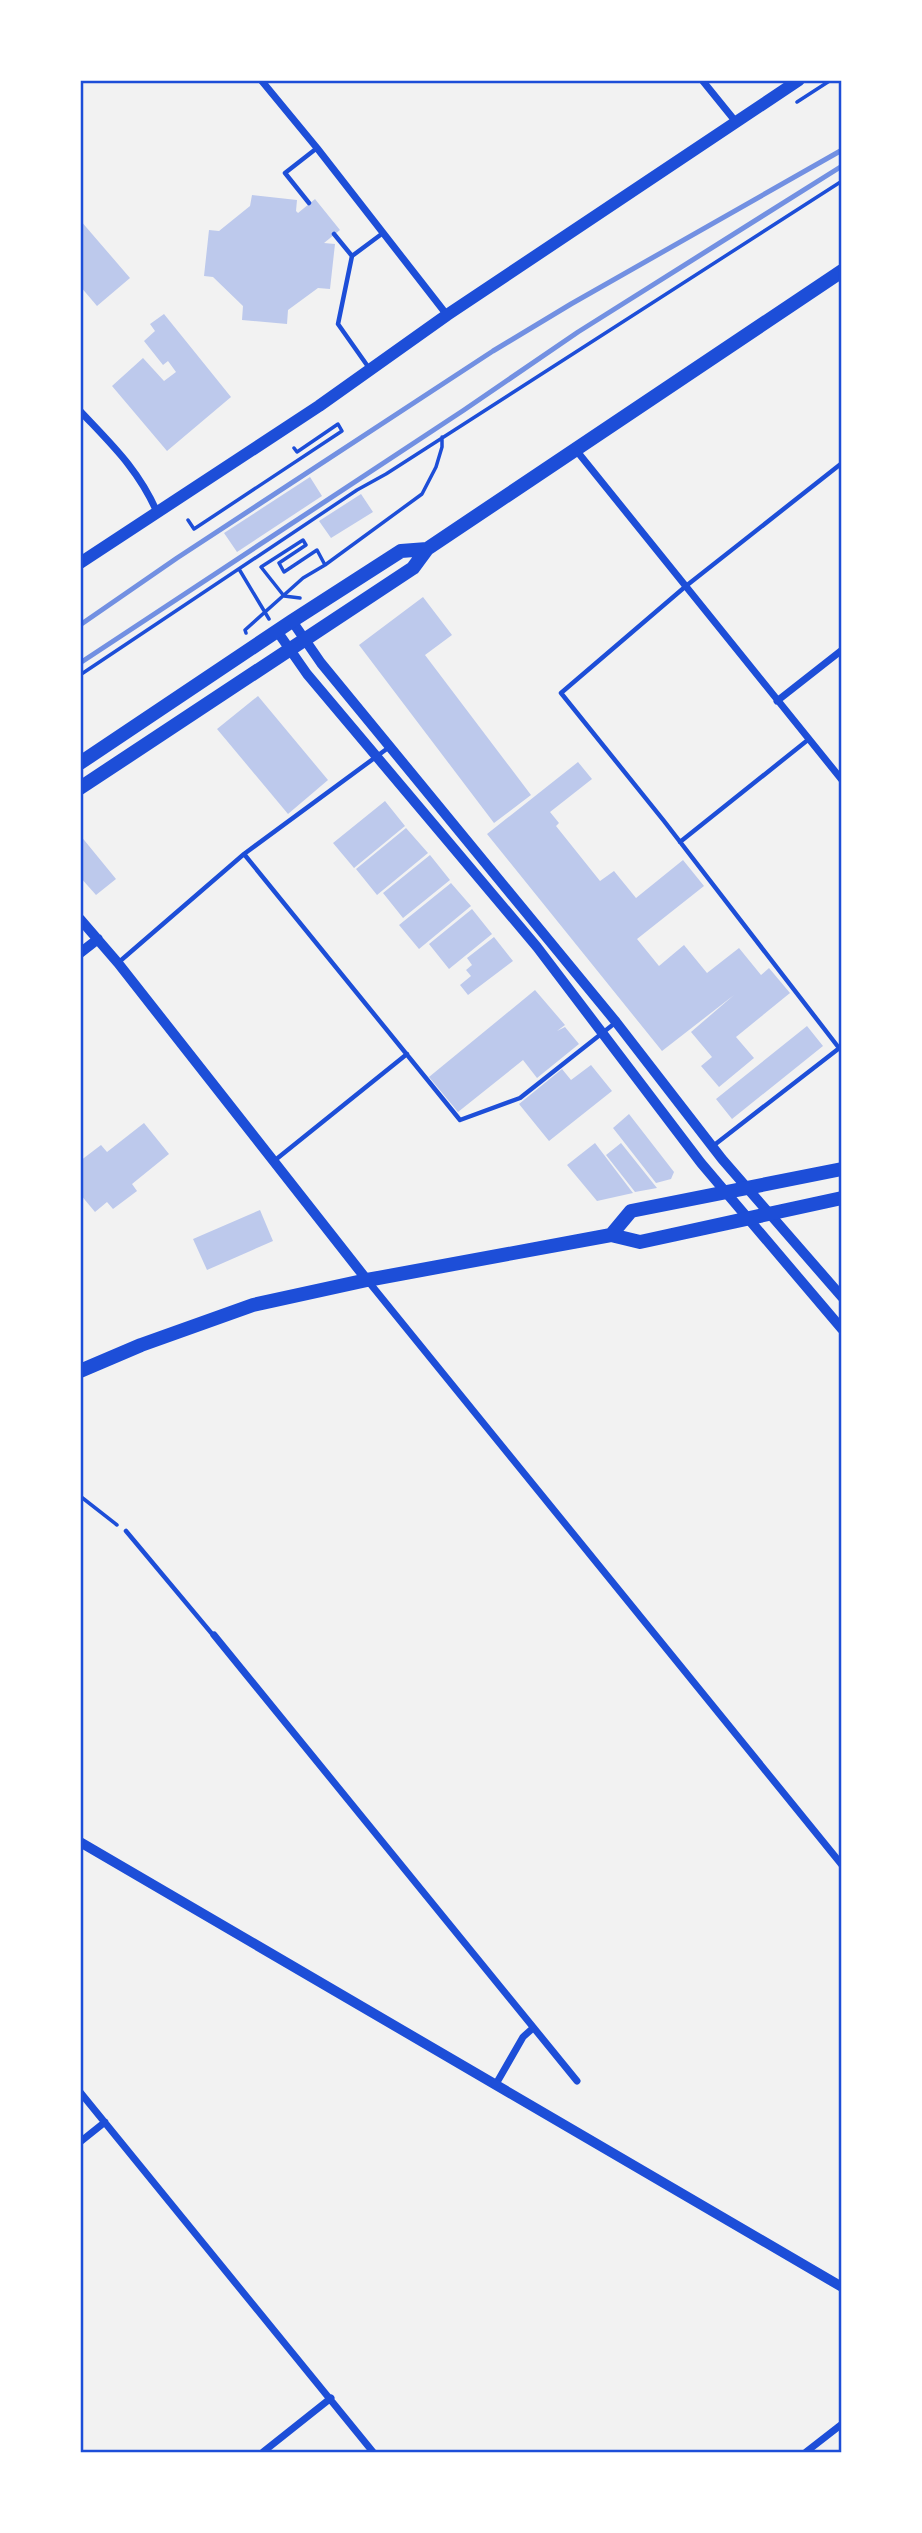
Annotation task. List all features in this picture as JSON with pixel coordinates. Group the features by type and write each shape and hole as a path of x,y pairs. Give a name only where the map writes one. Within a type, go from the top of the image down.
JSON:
{"main road":[{"path":"80,563 319,405 446,315 799,80"},
{"path":"80,788 413,568 427,549 842,271"},
{"path":"80,763 276,631 401,551 427,549"},
{"path":"611,1235 631,1211 842,1168"},
{"path":"80,1371 141,1345 253,1305 367,1280 611,1235 640,1242 842,1198"}],"street":[{"path":"261,80 446,315"},
{"path":"702,80 736,123"},
{"path":"80,411 140,477 157,512"},
{"path":"576,449 842,780"},
{"path":"292,621 389,747 616,1022 713,1146 842,1297"},
{"path":"276,631 376,757 537,947 701,1163 842,1329"},
{"path":"777,702 842,650"},
{"path":"80,919 118,963 367,1280 842,1864"},
{"path":"80,953 98,939"},
{"path":"214,1636 577,2081"},
{"path":"80,1842 842,2287"},
{"path":"495,2084 523,2037 533,2028"},
{"path":"80,2092 373,2452"},
{"path":"80,2142 105,2122"},
{"path":"263,2452 331,2398"},
{"path":"806,2452 842,2424"}],"lane":[{"path":"309,204 285,173 317,148"},
{"path":"369,369 338,324 352,256 383,233"},
{"path":"334,234 352,256"},
{"path":"713,1146 840,1047 561,693 686,586 842,463"},
{"path":"680,842 809,740"},
{"path":"118,963 244,855 389,747"},
{"path":"244,855 460,1120 520,1098 616,1022"},
{"path":"273,1162 407,1054"},
{"path":"126,1531 214,1636"}],"path":[{"path":"80,675 357,490 842,181"},
{"path":"188,520 194,528 342,430 338,424 297,452 294,448"},
{"path":"245,630 303,578 422,494 436,467 442,437"},
{"path":"284,596 261,567 303,540 306,545 279,563 284,572 317,550 325,565"},
{"path":"239,569 276,631"},
{"path":"80,1496 126,1531"}],"building":[{"path":"252,195 297,200 298,213 315,199 340,230 324,243 335,244 330,289 318,288 288,310 287,324 242,320 243,306 213,277 204,276 209,230 219,231 250,206"},
{"path":"80,220 130,278 97,306 80,286"},
{"path":"164,314 231,397 167,451 112,386 143,358 164,381 176,372 168,361 163,365 144,341 155,331 150,324"},
{"path":"310,477 322,496 237,552 224,533"},
{"path":"361,494 373,512 331,538 319,521"},
{"path":"423,597 452,635 425,655 531,795 494,823 359,645"},
{"path":"258,696 328,780 288,814 217,729"},
{"path":"578,762 592,779 550,812 559,823 556,826 600,881 614,871 636,898 683,860 704,886 637,939 659,966 684,945 707,973 739,948 761,975 769,968 790,993 736,1037 754,1058 719,1087 701,1066 712,1057 691,1032 734,995 662,1051 487,834"},
{"path":"385,801 405,826 354,868 333,843"},
{"path":"406,828 428,853 377,895 356,869"},
{"path":"80,835 116,879 96,895 80,877"},
{"path":"430,855 450,880 403,918 383,893"},
{"path":"451,883 471,906 419,949 399,925"},
{"path":"472,909 492,934 449,969 429,944"},
{"path":"494,937 513,961 468,995 460,985 471,976 466,970 472,965 467,958"},
{"path":"535,990 565,1025 557,1031 565,1027 579,1044 537,1078 523,1060 458,1112 429,1077"},
{"path":"807,1026 823,1046 732,1119 716,1099"},
{"path":"591,1065 612,1091 549,1141 519,1104 562,1069 571,1080"},
{"path":"629,1114 674,1172 671,1179 656,1183 613,1128"},
{"path":"144,1123 169,1154 132,1184 137,1191 113,1209 107,1202 95,1212 80,1194 80,1161 101,1145 107,1152"},
{"path":"595,1143 633,1193 597,1201 567,1165"},
{"path":"621,1143 657,1188 635,1192 606,1155"},
{"path":"260,1210 273,1241 207,1270 193,1239"}],"railway":[{"path":"80,625 177,558 493,351 842,150"},
{"path":"80,663 578,332 842,166"}]}
